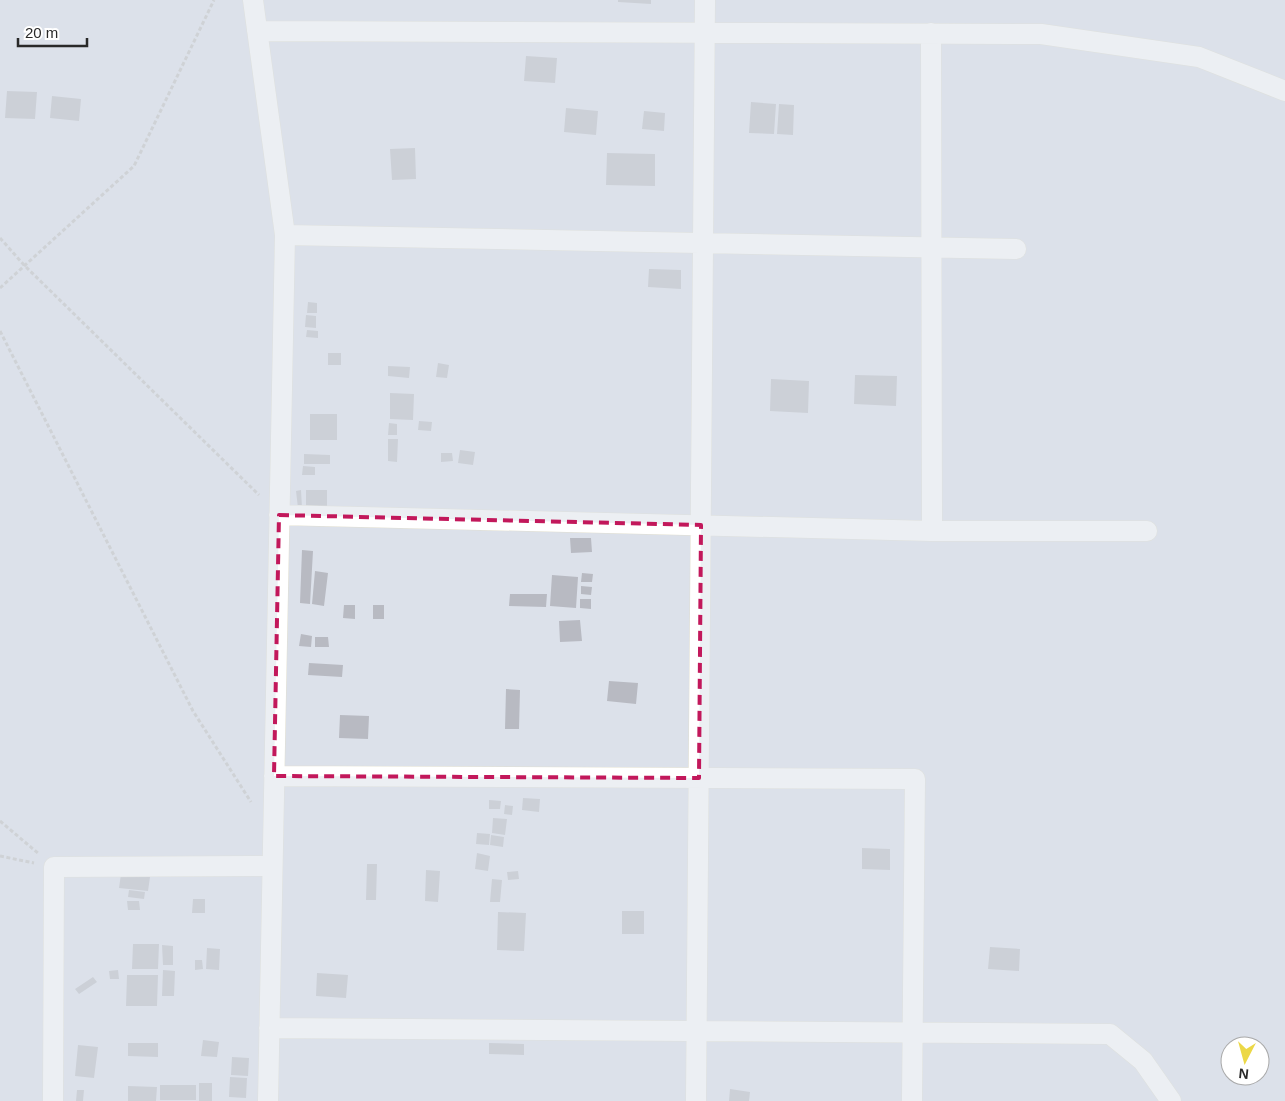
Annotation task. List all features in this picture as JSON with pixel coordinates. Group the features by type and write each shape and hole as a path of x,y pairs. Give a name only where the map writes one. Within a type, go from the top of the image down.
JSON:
{"street":[{"path":"253,0 285,235 268,1101"},
{"path":"696,1101 705,0"},
{"path":"257,31 1041,34 1199,57 1285,91"},
{"path":"931,33 932,530"},
{"path":"285,235 1016,249"},
{"path":"279,514 932,530 1147,531"},
{"path":"274,776 914,779 912,1101"},
{"path":"53,1101 54,867 272,866"},
{"path":"269,1028 1110,1034 1143,1061 1171,1101"}],"path":[{"path":"0,288 134,166 214,0"},
{"path":"0,238 24,265 279,514"},
{"path":"0,332 193,711 252,803"},
{"path":"0,821 54,867"},
{"path":"0,856 54,867"}],"highlighted area":[{"path":"279,515 701,525 699,778 274,776"}],"building":[{"path":"618,0 651,0 651,4 618,2"},
{"path":"526,56 557,58 555,83 524,81"},
{"path":"7,91 37,92 35,119 5,118"},
{"path":"52,96 81,99 79,121 50,118"},
{"path":"751,102 776,104 774,134 749,133"},
{"path":"779,104 794,105 793,135 777,134"},
{"path":"566,108 598,111 596,135 564,132"},
{"path":"644,111 665,113 664,131 642,129"},
{"path":"415,148 416,179 392,180 390,149"},
{"path":"607,153 655,154 655,186 606,185"},
{"path":"649,269 681,270 681,289 648,287"},
{"path":"308,302 317,303 317,313 307,313"},
{"path":"306,315 316,316 316,328 305,327"},
{"path":"307,330 318,331 318,338 306,337"},
{"path":"328,353 341,353 341,365 328,365"},
{"path":"438,363 449,365 447,378 436,377"},
{"path":"388,366 410,367 409,378 388,376"},
{"path":"855,375 897,376 896,406 854,404"},
{"path":"771,379 809,381 808,413 770,411"},
{"path":"390,393 414,394 413,420 390,419"},
{"path":"310,414 337,414 337,440 310,440"},
{"path":"419,421 432,422 431,431 418,430"},
{"path":"389,423 397,424 397,435 388,435"},
{"path":"388,439 398,439 397,462 388,461"},
{"path":"460,450 475,452 473,465 458,463"},
{"path":"441,453 452,453 453,461 441,462"},
{"path":"304,454 330,455 330,464 304,464"},
{"path":"303,466 315,467 315,475 302,475"},
{"path":"301,490 302,508 298,508 296,491"},
{"path":"306,490 327,490 327,510 306,510"},
{"path":"570,538 591,538 592,552 571,553"},
{"path":"302,550 313,551 310,604 300,603"},
{"path":"315,571 328,573 324,606 312,604"},
{"path":"582,573 593,574 592,582 581,582"},
{"path":"552,575 578,577 576,608 550,606"},
{"path":"581,586 592,587 591,595 581,594"},
{"path":"510,594 547,594 546,607 509,606"},
{"path":"580,599 591,599 591,609 580,608"},
{"path":"344,605 355,605 355,619 343,618"},
{"path":"373,605 384,605 384,619 373,619"},
{"path":"580,620 582,641 560,642 559,621"},
{"path":"301,634 312,636 311,647 299,646"},
{"path":"315,637 328,637 329,647 315,647"},
{"path":"309,663 343,665 342,677 308,675"},
{"path":"609,681 638,683 636,704 607,701"},
{"path":"506,689 520,690 519,729 505,729"},
{"path":"340,715 369,716 368,739 339,738"},
{"path":"523,798 540,799 539,812 522,810"},
{"path":"489,800 501,801 500,809 489,809"},
{"path":"505,805 513,806 512,815 504,814"},
{"path":"493,818 507,819 505,835 492,833"},
{"path":"477,833 490,834 489,845 476,844"},
{"path":"491,835 504,837 503,847 490,845"},
{"path":"862,848 890,849 890,870 862,869"},
{"path":"477,853 490,856 488,871 475,869"},
{"path":"367,864 377,864 376,900 366,900"},
{"path":"426,870 440,871 438,902 425,901"},
{"path":"518,871 519,879 508,880 507,872"},
{"path":"121,874 150,877 148,891 119,888"},
{"path":"492,879 502,880 500,902 490,902"},
{"path":"129,890 145,892 144,899 128,897"},
{"path":"193,899 205,899 205,913 192,913"},
{"path":"127,901 139,901 140,910 128,910"},
{"path":"622,911 644,911 644,934 622,934"},
{"path":"498,912 526,913 524,951 497,950"},
{"path":"133,944 159,944 158,969 132,969"},
{"path":"162,945 173,946 173,965 163,965"},
{"path":"990,947 1020,949 1019,971 988,969"},
{"path":"207,948 220,949 219,970 206,969"},
{"path":"195,960 202,960 203,969 195,970"},
{"path":"118,970 119,979 110,979 109,971"},
{"path":"163,970 175,971 174,996 162,996"},
{"path":"317,973 348,975 346,998 316,996"},
{"path":"127,975 158,975 157,1006 126,1006"},
{"path":"93,977 97,982 79,994 75,989"},
{"path":"203,1040 219,1042 217,1057 201,1056"},
{"path":"128,1043 158,1043 158,1057 128,1056"},
{"path":"489,1043 524,1044 524,1055 489,1054"},
{"path":"78,1045 98,1047 94,1078 75,1076"},
{"path":"232,1057 249,1058 248,1076 231,1075"},
{"path":"230,1077 247,1078 246,1098 229,1097"},
{"path":"199,1083 212,1083 212,1101 199,1101"},
{"path":"160,1085 196,1085 196,1100 160,1100"},
{"path":"128,1086 157,1087 156,1101 128,1101"},
{"path":"730,1089 750,1092 749,1101 729,1101"},
{"path":"77,1090 84,1090 83,1101 76,1101"}]}
